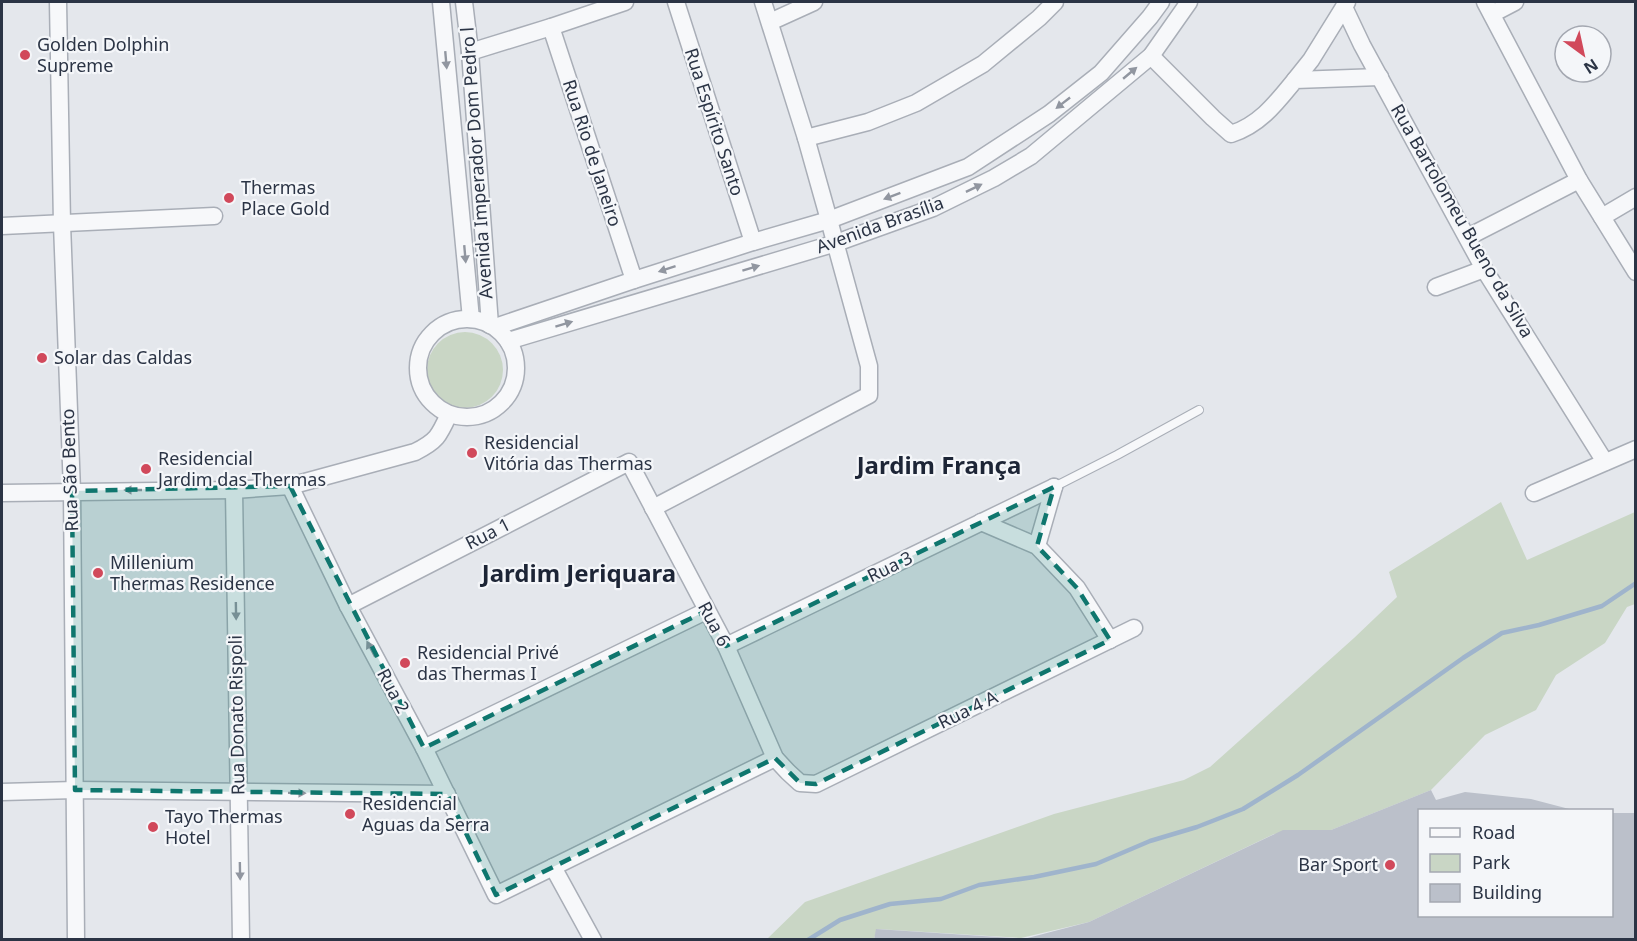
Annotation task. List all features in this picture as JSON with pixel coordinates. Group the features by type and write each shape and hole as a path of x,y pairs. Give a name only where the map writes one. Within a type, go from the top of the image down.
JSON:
{"street":[{"name":"Rua São Bento","path":"58,2 62,224 72,491 76,939"},
{"name":"Avenida Imperador Dom Pedro l","path":"441,2 471,319"},
{"name":"Avenida Imperador Dom Pedro l","path":"464,2 493,326"},
{"path":"470,52 621,2"},
{"name":"Rua Espírito Santo","path":"676,2 753,242"},
{"path":"653,508 869,395 869,366 836,243 806,138 762,2"},
{"path":"770,22 814,2"},
{"path":"806,138 868,122 916,103 983,64 1055,2"},
{"name":"Avenida Brasília","path":"493,326 753,242 829,220 968,167 1049,114 1101,73 1161,2"},
{"name":"Avenida Brasília","path":"508,341 836,243 933,208 994,178 1031,156 1150,56 1189,2"},
{"path":"1515,2 1489,8 1579,180 1635,272"},
{"path":"1150,56 1232,134 1244,130 1269,111 1311,60 1346,4"},
{"name":"Rua Bartolomeu Bueno da Silva","path":"1346,4 1380,77 1484,269 1605,462"},
{"name":"Rua Rio de Janeiro","path":"551,27 634,280"},
{"path":"1295,80 1380,77"},
{"path":"1468,237 1579,180"},
{"path":"1602,217 1635,197"},
{"path":"2,226 214,216"},
{"path":"1436,287 1484,269"},
{"path":"471,319 493,326 508,341 515,355 517,370 513,386 506,399 494,410 479,416 464,417 449,414 436,406 425,394 419,380 418,365 421,350 429,337 441,327 455,321 471,319"},
{"path":"2,493 234,490 290,486 415,452 440,435 449,414"},
{"path":"1534,493 1635,449"},
{"name":"Rua 6","path":"629,462 726,646 775,758 800,783"},
{"name":"Rua 1","path":"348,606 629,462"},
{"name":"Rua 2","path":"290,486 348,606 424,748 496,895 553,867"},
{"path":"1037,546 1053,487"},
{"name":"Rua 3","path":"726,646 1053,487"},
{"name":"Rua Donato Rispoli","path":"234,490 241,939"},
{"path":"981,522 1037,546 1077,588 1110,640"},
{"path":"424,748 706,611"},
{"name":"Rua 4 A","path":"800,783 816,784 1134,628"},
{"path":"592,939 553,867 775,758"},
{"path":"2,792 75,790 447,794"}],"lane":[{"path":"1053,487 1199,410"}],"highlighted area":[{"path":"290,486 424,748 706,611 726,646 1054,487 1037,546 1077,588 1110,640 816,784 800,783 775,758 496,895 447,794 75,790 72,491"}],"green space":[{"path":"458,332 472,332 486,338 497,349 503,363 500,385 492,397 472,408 458,408 444,402 433,391 427,377 427,363 433,349 444,338"},
{"path":"1501,502 1527,560 1635,512 1635,604 1627,607 1605,643 1556,675 1536,710 1485,735 1431,790 1331,830 1274,834 1089,922 1021,938 877,929 874,939 766,940 805,902 1054,814 1184,780 1210,767 1397,597 1389,572"}],"building":[{"path":"1431,790 1436,800 1465,792 1531,799 1569,809 1418,809 1418,917 1613,917 1613,813 1636,813 1636,940 1020,940 1089,922 1283,830 1331,830"},
{"path":"876,929 1013,938 1013,940 874,940"}],"waterway":[{"path":"808,940 840,920 890,904 941,899 979,885 1034,877 1096,864 1150,841 1197,827 1243,809 1298,775 1502,633 1539,625 1602,606 1636,583"}],"place":[{"name":"Golden Dolphin Supreme","path":"25,55"},
{"name":"Thermas Place Gold","path":"229,198"},
{"name":"Solar das Caldas","path":"42,358"},
{"name":"Residencial Vitória das Thermas","path":"472,453"},
{"name":"Residencial Jardim das Thermas","path":"146,469"},
{"name":"Millenium Thermas Residence","path":"98,573"},
{"name":"Residencial Privé das Thermas I","path":"405,663"},
{"name":"Residencial Aguas da Serra","path":"350,814"},
{"name":"Tayo Thermas Hotel","path":"153,827"},
{"name":"Bar Sport","path":"1390,865"}],"district":[{"name":"Jardim França","path":"939,466"},
{"name":"Jardim Jeriquara","path":"579,574"}]}
